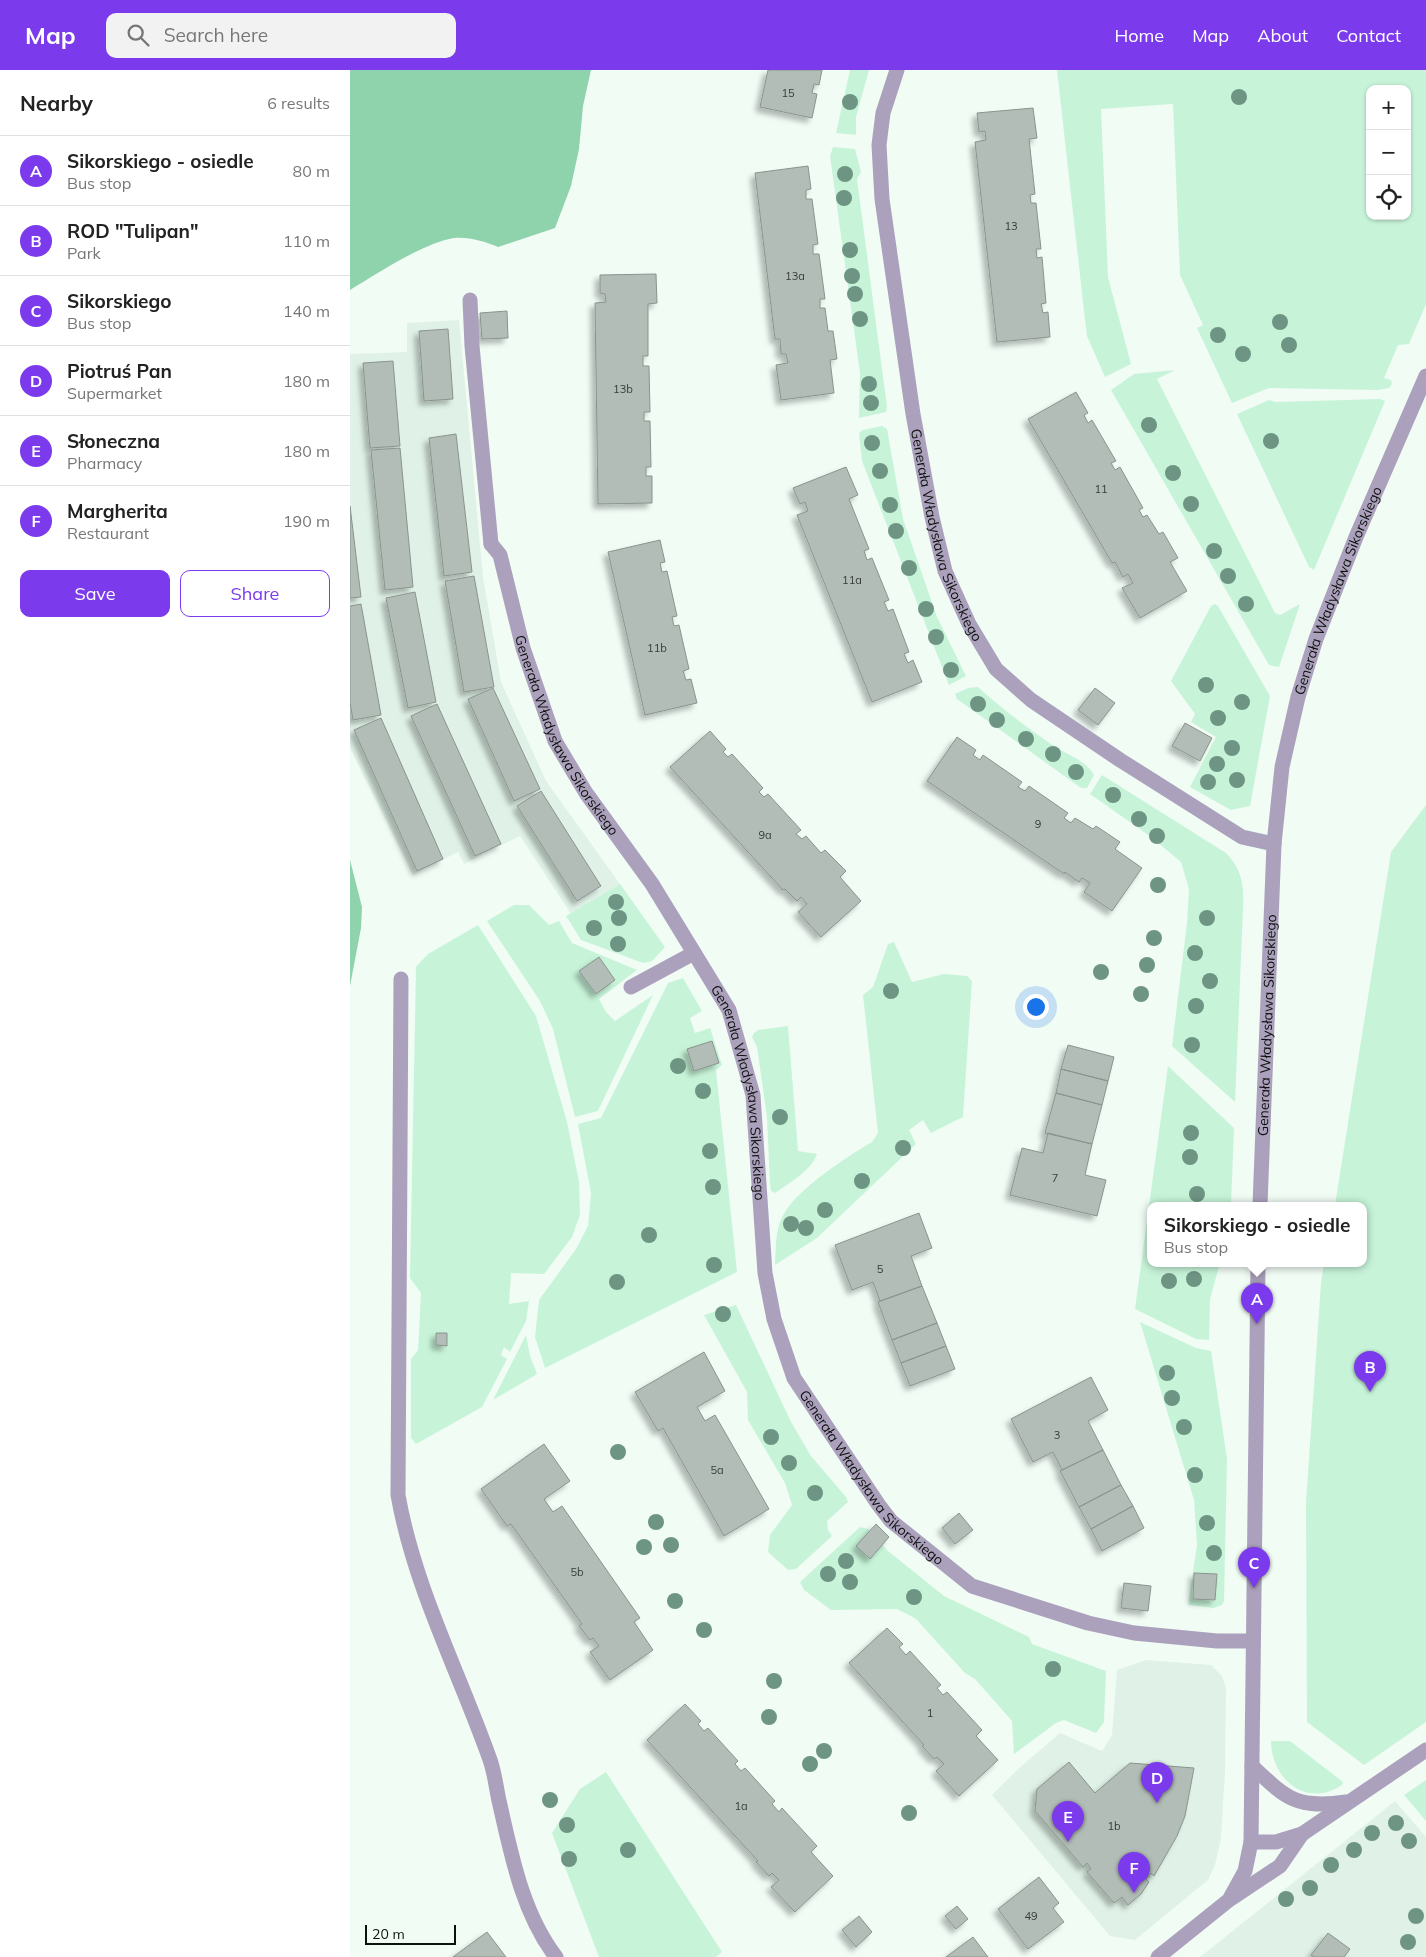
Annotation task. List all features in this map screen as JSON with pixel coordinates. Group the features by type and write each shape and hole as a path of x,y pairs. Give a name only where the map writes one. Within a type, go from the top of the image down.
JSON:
{"street":[{"name":"Generała Władysława Sikorskiego","path":"897,70 884,113 879,145 882,199 913,414 932,516 946,571 969,624 996,669 1031,700 1120,760 1242,837 1274,844"},
{"name":"Generała Władysława Sikorskiego","path":"470,300 472,346 492,544 500,555 523,648 554,741 586,794 652,884 729,1010 753,1095 765,1273 774,1319 794,1378 891,1521 972,1586 1088,1623 1134,1633 1217,1641 1252,1641"},
{"name":"Generała Władysława Sikorskiego","path":"1260,1202 1274,844 1282,767 1298,697 1316,639 1356,537 1426,376"},
{"path":"631,987 694,953"},
{"path":"401,979 398,1495 404,1533 438,1628 490,1759 522,1892 542,1939 556,1957"},
{"path":"1229,1900 1245,1871 1251,1842 1258,1267"},
{"path":"1251,1842 1276,1842 1302,1834 1426,1750"},
{"path":"1252,1766 1286,1796 1302,1803 1321,1805 1352,1801"},
{"path":"1158,1957 1229,1900 1280,1866 1302,1834"}],"shaded area":[{"path":"459,320 483,577 501,682 546,781 620,884 571,914 520,836 464,864 458,852 413,875 350,748 350,354 407,352 407,323"},
{"path":"1146,1660 1211,1665 1222,1676 1226,1688 1225,1772 1221,1838 1215,1865 1208,1880 1135,1940 1110,1936 992,1795 1018,1769 1060,1733 1102,1751 1112,1735 1117,1670"},
{"path":"1395,1801 1426,1837 1426,1957 1200,1957"}],"green space":[{"path":"350,70 591,70 583,106 579,149 571,186 555,228 498,247 474,239 449,239 411,254 350,290"},
{"path":"850,70 869,70 856,117 856,135 836,133"},
{"path":"1057,70 1426,70 1426,304 1409,344 1398,345 1384,378 1391,380 1392,384 1389,388 1377,390 1269,388 1232,403 1197,328 1203,325 1180,275 1173,104 1101,109 1108,277 1131,364 1105,377 1087,336"},
{"path":"833,147 855,149 861,172 857,179 887,407 886,412 859,418 860,373 830,156"},
{"path":"1175,370 1157,379 1275,613 1280,615 1300,604 1279,667 1269,665 1111,390 1134,374"},
{"path":"1380,399 1385,401 1314,570 1309,567 1237,414 1269,400 1275,402"},
{"path":"882,426 887,429 903,519 937,617 966,676 949,685 862,461 859,433 863,430"},
{"path":"1215,604 1218,606 1270,696 1250,806 1231,810 1190,787 1216,737 1191,722 1195,714 1171,681 1211,606"},
{"path":"978,687 1004,710 1057,748 1086,765 1094,775 1087,788 1081,788 957,699 955,694 968,688"},
{"path":"1102,775 1226,853 1239,873 1243,886 1243,901 1235,1102 1172,1046 1187,923 1189,889 1181,862 1151,837 1090,794"},
{"path":"1426,805 1426,1722 1364,1765 1307,1722 1306,1502 1323,1267 1367,1267 1367,1202 1335,1202 1391,852"},
{"path":"350,860 362,907 361,928 350,986"},
{"path":"620,884 665,947 652,961 643,963 581,940 566,916"},
{"path":"514,905 529,905 549,925 559,921 572,943 637,970 599,999 606,1012 615,1021 653,995 598,1111 575,1117 553,1029 540,1001 487,921"},
{"path":"478,925 536,1016 567,1122 579,1182 580,1215 572,1237 544,1274 511,1273 509,1304 529,1301 526,1321 510,1352 504,1347 501,1355 507,1359 482,1407 416,1444 411,1438 411,1359 418,1350 421,1293 410,1278 416,967 428,954"},
{"path":"894,942 912,982 944,974 967,976 972,981 963,1117 931,1133 923,1120 909,1130 916,1144 817,1238 775,1265 779,1224 792,1203 825,1173 872,1142 878,1133 863,995 873,987 888,944"},
{"path":"683,978 702,1011 690,1018 695,1033 710,1028 722,1065 716,1070 737,1272 545,1368 535,1337 539,1300 576,1249 588,1226 591,1193 578,1124 601,1118 668,983"},
{"path":"788,1026 798,1151 817,1154 805,1171 775,1193 771,1191 770,1185 767,1117 757,1047 752,1037 758,1030"},
{"path":"1168,1066 1234,1128 1231,1202 1150,1202"},
{"path":"1147,1221 1147,1267 1219,1267 1210,1299 1209,1340 1196,1339 1135,1309"},
{"path":"736,1305 791,1422 811,1456 846,1497 848,1502 827,1521 828,1530 832,1536 796,1569 788,1570 768,1552 770,1535 792,1505 785,1483 748,1420 747,1392 704,1315"},
{"path":"1140,1322 1196,1348 1211,1351 1227,1459 1224,1601 1222,1605 1214,1608 1188,1605 1197,1545 1194,1500"},
{"path":"526,1335 530,1356 537,1374 493,1400"},
{"path":"860,1527 868,1529 888,1551 944,1596 1029,1637 1032,1644 1106,1671 1104,1722 1096,1733 1064,1720 1056,1723 1014,1754 1012,1721 975,1679 965,1673 916,1619 897,1609 831,1610 804,1590 800,1582"},
{"path":"1271,1741 1290,1741 1343,1782 1342,1785 1329,1792 1316,1794 1304,1792 1293,1786 1284,1778 1277,1767"},
{"path":"606,1772 722,1952 716,1957 599,1957 552,1833 580,1789"},
{"path":"1426,1780 1426,1821 1404,1795"}],"building":[{"path":"768,70 822,70 819,85 814,84 812,93 817,94 812,118 760,107"},
{"path":"1033,108 1037,138 1029,139 1035,194 1030,195 1031,203 1036,203 1041,249 1036,249 1037,258 1042,257 1046,303 1041,304 1043,313 1048,312 1050,337 997,342 975,142 986,140 985,131 979,132 977,113"},
{"path":"808,166 811,189 806,190 806,199 812,199 818,244 813,245 813,254 819,254 825,299 820,299 820,308 825,308 828,331 833,331 837,359 830,360 834,393 781,400 776,365 788,363 786,354 781,354 780,339 775,339 755,173"},
{"path":"656,274 657,303 648,304 648,356 643,356 643,366 649,366 650,412 644,412 644,421 650,421 651,467 646,467 646,476 652,476 652,503 598,504 595,303 606,302 605,294 600,293 600,275"},
{"path":"507,311 508,338 482,339 480,313"},
{"path":"448,329 453,399 424,401 419,331"},
{"path":"393,361 400,446 370,448 363,363"},
{"path":"1076,392 1088,413 1084,415 1088,423 1092,420 1116,461 1111,463 1115,470 1120,467 1143,508 1139,510 1143,517 1147,515 1159,534 1163,532 1178,558 1170,562 1187,591 1140,618 1122,588 1133,583 1128,574 1123,577 1115,562 1112,563 1028,419"},
{"path":"456,434 472,572 444,576 429,438"},
{"path":"400,448 413,587 385,590 371,450"},
{"path":"846,467 858,495 849,499 869,549 864,551 867,560 872,558 889,600 884,602 888,611 893,609 909,652 904,654 908,663 913,660 922,682 872,702 797,515 808,511 805,502 800,504 793,488"},
{"path":"350,506 361,597 350,598"},
{"path":"660,540 665,562 660,563 662,572 667,571 677,616 672,617 674,626 679,625 689,669 683,671 686,680 691,679 697,703 645,715 608,552"},
{"path":"474,576 494,687 464,692 445,581"},
{"path":"415,592 436,702 408,708 386,598"},
{"path":"361,604 381,715 353,720 350,702 350,606"},
{"path":"493,688 540,789 514,801 468,699"},
{"path":"1095,688 1115,703 1098,725 1078,710"},
{"path":"437,704 501,844 475,856 411,716"},
{"path":"381,718 443,859 417,871 354,730"},
{"path":"1185,723 1212,738 1200,761 1172,746"},
{"path":"710,731 726,749 723,752 728,757 732,754 763,788 759,792 764,797 768,794 801,830 796,834 802,839 806,836 821,853 825,850 846,871 840,877 861,901 821,937 798,912 807,904 801,897 797,901 785,889 783,890 670,767"},
{"path":"957,737 976,750 973,755 980,760 983,755 1022,782 1018,787 1025,791 1029,786 1068,813 1064,818 1071,823 1075,818 1093,829 1096,826 1120,842 1115,849 1142,868 1112,911 1084,892 1090,883 1082,878 1079,882 1065,872 1064,874 927,781"},
{"path":"541,791 601,886 577,901 517,806"},
{"path":"599,957 615,980 596,994 579,971"},
{"path":"712,1041 719,1063 694,1071 687,1049"},
{"path":"1068,1045 1114,1057 1108,1081 1061,1069"},
{"path":"1061,1069 1108,1081 1102,1105 1056,1093"},
{"path":"1056,1093 1102,1105 1092,1144 1045,1133"},
{"path":"1048,1133 1092,1144 1085,1175 1106,1180 1097,1216 1010,1195 1022,1148 1043,1153"},
{"path":"919,1213 932,1248 911,1256 922,1286 880,1301 873,1282 852,1290 835,1245"},
{"path":"922,1286 937,1323 892,1340 878,1302"},
{"path":"937,1323 946,1346 901,1363 892,1340"},
{"path":"436,1333 447,1333 447,1346 436,1345"},
{"path":"946,1346 955,1369 910,1386 901,1363"},
{"path":"704,1352 725,1391 697,1407 705,1421 715,1415 769,1509 724,1536 663,1428 658,1431 635,1392"},
{"path":"1091,1377 1108,1410 1088,1421 1103,1450 1062,1470 1053,1452 1033,1462 1011,1419"},
{"path":"544,1444 570,1481 544,1499 553,1512 562,1506 640,1618 634,1622 653,1650 610,1680 590,1652 599,1646 593,1638 590,1640 579,1626 582,1624 511,1524 507,1526 481,1489"},
{"path":"1103,1450 1121,1485 1079,1507 1060,1471"},
{"path":"1121,1485 1133,1506 1091,1529 1079,1507"},
{"path":"1133,1506 1144,1528 1102,1551 1091,1529"},
{"path":"959,1513 973,1530 955,1544 942,1528"},
{"path":"876,1524 889,1537 870,1559 856,1546"},
{"path":"1194,1573 1217,1574 1215,1600 1193,1599"},
{"path":"1124,1583 1151,1586 1148,1611 1121,1608"},
{"path":"887,1628 903,1644 899,1647 906,1655 910,1651 941,1685 937,1688 943,1695 947,1692 982,1730 976,1736 998,1760 959,1796 936,1771 944,1764 937,1757 934,1759 922,1746 924,1745 849,1663"},
{"path":"685,1704 701,1721 698,1724 704,1731 708,1728 738,1761 735,1764 741,1771 745,1768 775,1801 772,1804 779,1812 782,1808 817,1846 811,1852 833,1876 795,1912 771,1887 779,1880 772,1873 769,1876 756,1862 758,1861 647,1740"},
{"path":"1069,1762 1095,1793 1130,1763 1194,1768 1185,1816 1177,1836 1154,1876 1151,1873 1146,1879 1149,1882 1141,1894 1128,1905 1122,1897 1114,1903 1087,1872 1091,1869 1087,1863 1083,1867 1035,1811 1037,1789"},
{"path":"1039,1877 1059,1903 1053,1908 1064,1922 1028,1949 998,1909"},
{"path":"957,1906 968,1919 956,1929 945,1916"},
{"path":"859,1916 872,1932 856,1947 842,1930"},
{"path":"487,1932 506,1957 453,1957"},
{"path":"1328,1933 1350,1949 1344,1957 1315,1957 1311,1955"},
{"path":"973,1937 988,1957 946,1957"}],"place":[{"name":"Sikorskiego - osiedle","path":"1257,1324"},
{"name":"ROD \"Tulipan\"","path":"1370,1392"},
{"name":"Sikorskiego","path":"1254,1588"},
{"name":"Piotruś Pan","path":"1157,1803"},
{"name":"Słoneczna","path":"1068,1842"},
{"name":"Margherita","path":"1134,1893"}]}
